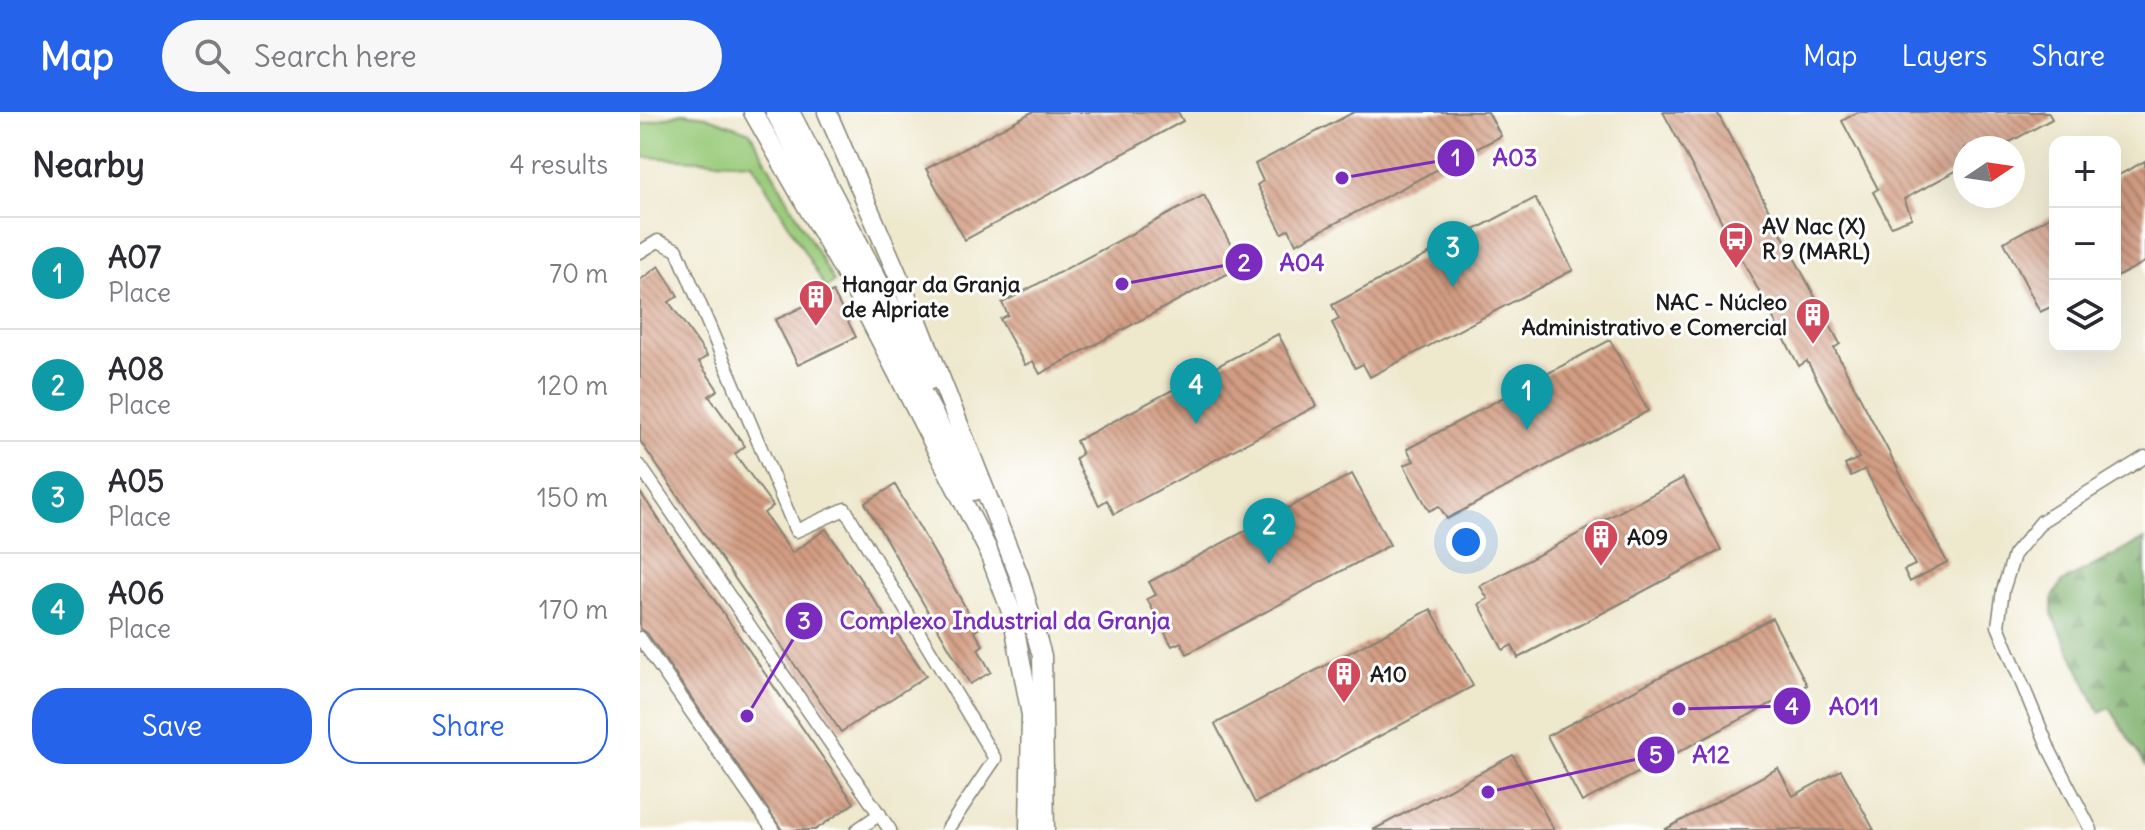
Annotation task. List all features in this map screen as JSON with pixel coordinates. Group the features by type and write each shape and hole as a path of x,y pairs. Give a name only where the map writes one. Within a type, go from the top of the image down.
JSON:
{"highway":[{"path":"753,112 854,289 987,548 1012,614 1031,715 1029,830"},
{"path":"775,112 987,515 1013,577 1045,713"},
{"path":"790,112 984,490"},
{"path":"827,112 919,324 1020,578 1042,656 1045,830"}],"street":[{"path":"640,252 658,241 677,250 796,531 845,509 995,759 947,830"},
{"path":"2091,830 2050,751 1998,626 2003,590 2014,555 2042,521 2145,457"},
{"path":"640,466 890,830"},
{"path":"640,638 773,830"},
{"path":"857,830 880,814"}],"green space":[{"path":"682,113 706,116 750,132 834,282 826,288 752,163 643,157 640,161 640,125"},
{"path":"2145,539 2145,765 2110,708 2100,713 2052,614 2052,599 2062,582"}],"building":[{"path":"1032,112 1178,112 1183,121 965,240 926,169"},
{"path":"1354,112 1488,112 1501,136 1296,244 1289,229 1282,233 1257,185 1263,181 1255,164"},
{"name":"NAC - Núcleo Administrativo e Comercial","path":"1663,112 1717,112 1840,344 1834,348 1947,562 1910,582 1904,570 1915,565 1865,469 1851,476 1845,465 1859,458 1807,361 1799,366"},
{"path":"1858,112 2048,112 2052,119 2021,136 1953,136 1953,172 1904,199 1912,218 1891,226 1873,192 1878,189 1842,121"},
{"path":"2145,161 2145,262 2121,275 2121,208 2121,174"},
{"path":"1204,195 1242,266 1040,374 1033,361 1025,365 1000,319 1008,315 1002,303"},
{"path":"1535,198 1573,270 1370,377 1363,364 1355,368 1332,323 1339,319 1332,305"},
{"path":"2049,217 2049,308 2040,312 2004,242"},
{"path":"659,266 678,296 669,302 707,356 699,362 718,390 709,396 745,446 735,454 773,506 764,513 792,553 826,529 926,676 841,732 640,441 640,280"},
{"name":"Hangar da Granja de Alpriate","path":"833,292 856,337 798,365 775,320"},
{"path":"1278,334 1316,406 1114,514 1107,500 1099,505 1075,459 1082,454 1076,441"},
{"path":"1610,340 1648,411 1447,519 1439,506 1429,511 1404,465 1414,461 1407,449"},
{"path":"1352,474 1390,545 1187,654 1181,642 1172,646 1147,599 1156,595 1149,582"},
{"name":"A09","path":"1683,478 1721,550 1518,658 1512,645 1503,650 1479,604 1488,599 1480,586"},
{"path":"895,485 978,629 974,631 983,645 978,649 991,672 970,684 865,503"},
{"path":"640,492 854,803 815,830 782,830 647,633 640,629"},
{"name":"A10","path":"1431,609 1473,686 1255,803 1215,724"},
{"path":"1772,618 1807,685 1582,802 1547,736"},
{"path":"1513,755 1554,830 1373,830"},
{"path":"1778,768 1793,796 1841,770 1874,830 1664,830"}],"place":[{"name":"A03","path":"1342,178"},
{"name":"AV Nac (X) R 9 (MARL)","path":"1736,270"},
{"name":"A04","path":"1122,284"},
{"name":"A05","path":"1453,287"},
{"name":"Hangar da Granja de Alpriate","path":"816,328"},
{"name":"NAC - Núcleo Administrativo e Comercial","path":"1813,346"},
{"name":"A06","path":"1196,424"},
{"name":"A07","path":"1527,430"},
{"name":"A08","path":"1269,564"},
{"name":"A09","path":"1601,568"},
{"name":"A10","path":"1344,705"},
{"name":"A011","path":"1679,709"},
{"name":"Complexo Industrial da Granja","path":"747,716"},
{"name":"A12","path":"1488,792"}]}
